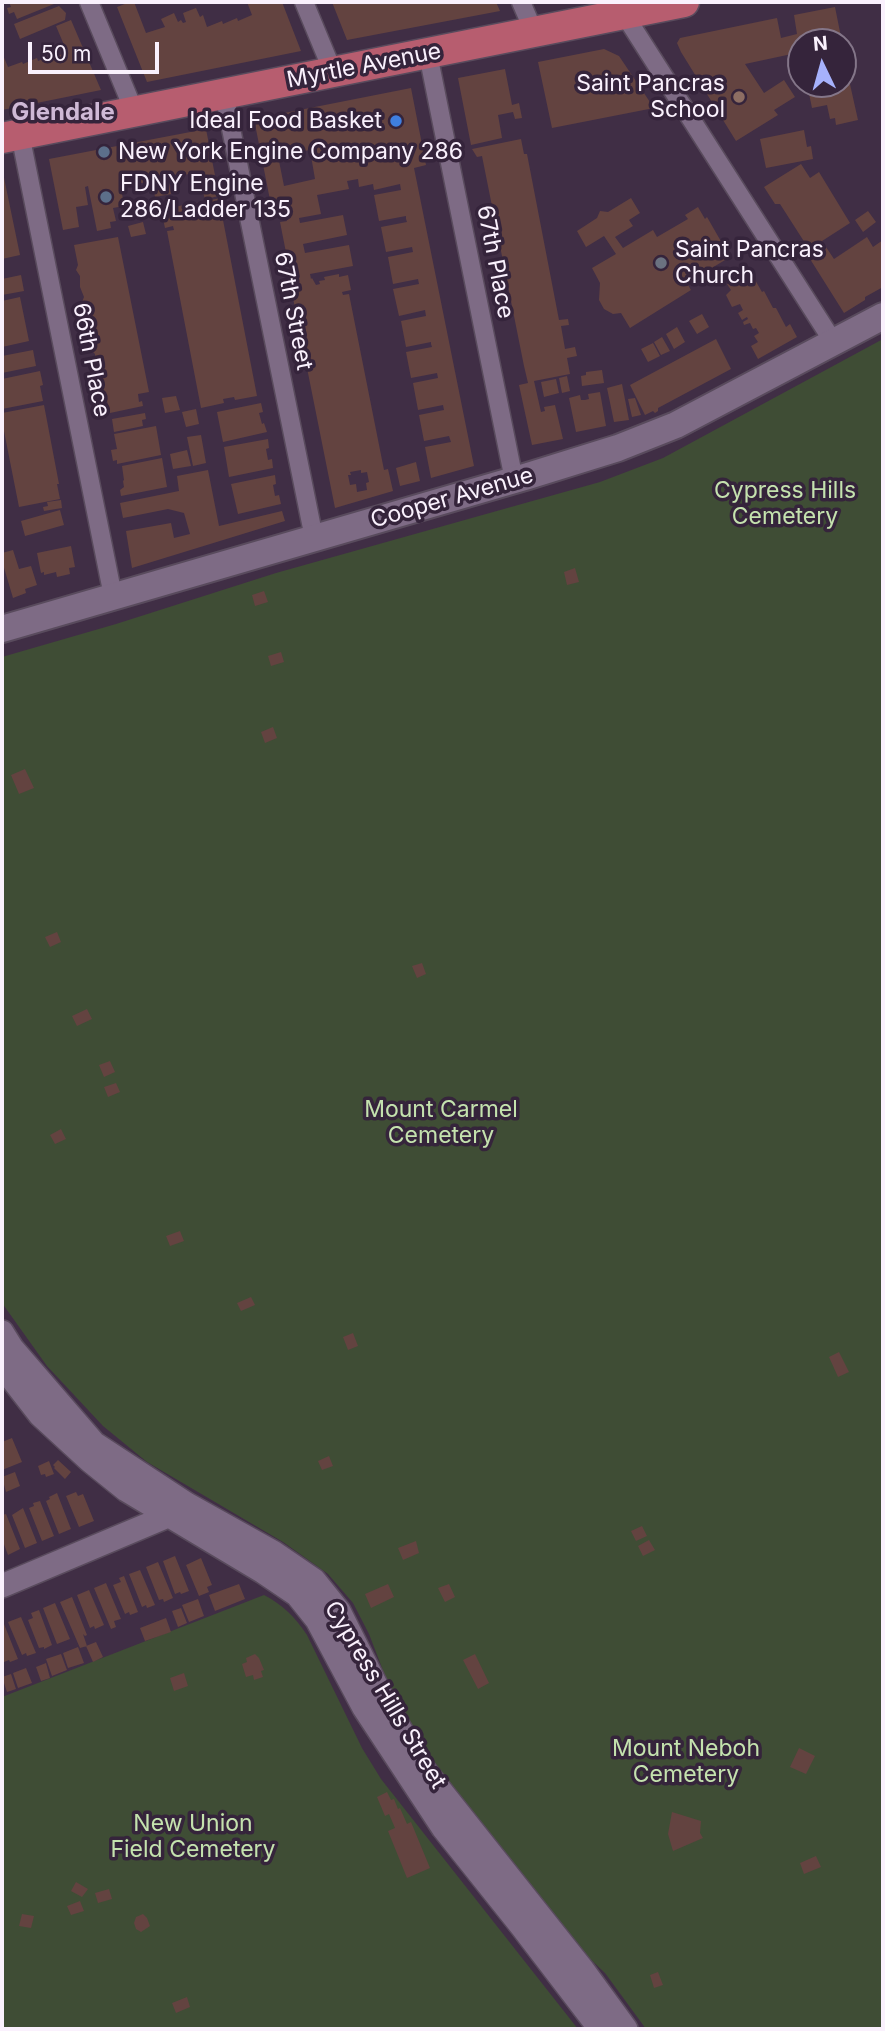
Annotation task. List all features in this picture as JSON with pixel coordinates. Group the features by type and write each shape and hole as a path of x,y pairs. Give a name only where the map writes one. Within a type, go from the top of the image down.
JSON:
{"main road":[{"name":"Myrtle Avenue","path":"11,136 684,2"},
{"name":"Cooper Avenue","path":"2,629 618,448 676,425 883,316"}],"street":[{"path":"89,2 134,111"},
{"path":"304,2 333,72"},
{"path":"521,2 534,32"},
{"path":"624,14 834,343"},
{"name":"67th Place","path":"428,54 514,480"},
{"name":"67th Street","path":"225,94 314,538"},
{"name":"66th Place","path":"11,136 113,596"},
{"name":"Cypress Hills Street","path":"2,1332 12,1348 94,1443 187,1504 273,1552 314,1580 339,1611 384,1701 422,1767 583,1970 626,2029"},
{"name":"Cypress Hills Street","path":"2,1366 40,1415 126,1490 297,1595 317,1620 364,1708 443,1828 600,2029"},
{"path":"2,1586 167,1516"}],"green space":[{"name":"Mount Carmel Cemetery","path":"883,339 883,2029 646,2029 605,1973 587,1956 446,1779 419,1739 389,1686 369,1634 353,1603 328,1574 283,1542 147,1462 103,1426 47,1366 2,1303 2,657 276,573 600,482 663,458"},
{"name":"New Union Field Cemetery","path":"264,1595 288,1612 307,1635 362,1748 381,1779 578,2029 2,2029 2,1697"}],"building":[{"path":"9,2 59,2 17,19 14,12 9,14"},
{"path":"134,2 146,33 165,27 161,19 174,13 178,22 181,20 183,23 186,22 183,13 196,8 200,17 203,15 207,27 237,18 238,21 252,15 247,2 282,2 301,51 147,82 117,7"},
{"path":"332,2 496,2 500,11 347,40"},
{"path":"59,6 66,13 65,20 20,39 14,24"},
{"path":"835,7 839,28 796,28 794,15"},
{"path":"777,18 781,38 787,36 787,55 745,64 764,93 784,80 787,85 787,98 793,98 774,110 778,115 736,141 677,43 680,38"},
{"path":"71,20 101,90 2,110 2,53 8,67 37,58 38,61 52,55 53,58 67,52 56,26"},
{"path":"604,49 619,56 654,108 552,128 538,62"},
{"path":"505,69 512,105 519,103 522,118 515,119 513,112 498,115 502,138 471,145 458,78"},
{"path":"411,88 426,165 414,168 474,466 431,478 425,447 451,442 449,436 424,441 419,415 444,410 443,405 418,410 413,383 438,378 437,373 411,378 406,352 432,347 431,342 406,347 401,321 426,316 425,310 399,316 393,289 419,284 418,279 393,284 388,257 413,252 412,247 386,252 381,227 407,222 406,216 379,221 374,195 401,190 400,184 374,190 373,184 359,187 358,179 347,181 349,189 317,195 321,214 299,218 300,223 343,215 347,235 303,244 305,253 349,245 353,266 310,274 316,285 325,280 324,277 348,275 351,290 342,292 343,295 349,294 384,470 388,469 393,491 335,508 290,283 280,222 287,221 286,216 282,213 282,203 271,205 254,119","holes":["310,150 315,179 284,186 278,156","361,470 361,473 367,472 369,482 366,483 367,490 357,492 356,484 350,485 348,475"]},
{"path":"810,98 853,98 858,120 836,125 835,118 830,119 827,105 812,108"},
{"path":"206,129 219,196 205,199 202,189 193,191 189,174 168,178 171,194 155,197 152,181 121,187 124,206 113,208 116,221 110,222 111,228 97,231 88,186 85,187 88,205 76,207 79,227 63,230 49,159"},
{"path":"804,130 807,147 811,146 813,159 766,168 760,139"},
{"path":"521,139 524,154 527,154 559,320 568,319 569,325 561,326 565,349 575,347 577,356 567,358 570,374 534,381 541,412 545,411 544,407 555,405 563,439 532,445 519,385 528,383 482,156 477,157 472,149"},
{"path":"801,164 810,178 819,172 850,223 822,241 834,259 867,237 873,247 883,240 883,287 844,313 805,251 805,243 780,204 775,204 764,187"},
{"path":"2,168 20,255 2,259"},
{"path":"221,198 222,203 217,205 220,221 223,220 257,396 223,399 224,403 201,408 167,231 174,230 173,226 165,228 162,214 170,212 169,208 184,205 185,209 190,208 191,211 197,209 196,203"},
{"name":"Saint Pancras Church","path":"631,198 640,213 629,220 633,226 615,237 623,248 653,230 657,237 688,219 685,215 698,207 705,219 707,217 730,257 687,283 691,290 630,328 621,313 613,314 604,309 599,300 600,283 592,268 616,254 604,236 586,247 577,231 597,218 600,211 608,212"},
{"path":"868,211 876,222 863,232 855,220"},
{"path":"143,222 146,234 131,237 128,226"},
{"path":"118,237 149,392 138,394 139,402 142,401 143,406 110,413 107,401 101,397 103,391 98,381 95,354 91,350 93,344 89,323 85,318 87,313 82,302 84,297 80,276 76,270 78,265 74,245"},
{"path":"21,275 24,291 2,295 2,279"},
{"path":"739,278 742,284 754,278 786,327 790,324 797,337 758,359 751,346 758,342 754,336 759,333 750,323 744,325 743,322 748,319 747,317 742,320 738,313 743,310 740,304 732,307 726,295 731,290 727,284"},
{"path":"20,297 29,341 2,347 2,301"},
{"path":"702,314 709,327 697,334 689,321"},
{"path":"677,327 685,342 674,349 666,334"},
{"path":"662,337 670,351 661,355 654,342"},
{"path":"716,339 731,369 658,408 655,413 653,411 645,415 630,385"},
{"path":"653,343 660,356 648,362 641,349"},
{"path":"33,350 36,366 2,373 2,356"},
{"path":"602,370 604,383 582,386 581,376 586,375 586,372"},
{"path":"40,371 43,401 2,409 2,379"},
{"path":"567,376 570,391 562,393 559,378"},
{"path":"556,379 559,393 544,397 541,382"},
{"path":"622,384 629,420 614,422 607,388"},
{"path":"600,392 606,426 576,432 569,398 580,395 581,400 585,400 589,399 588,394"},
{"path":"176,396 180,410 165,413 162,398"},
{"path":"635,398 641,415 632,417 628,399"},
{"path":"261,403 263,412 259,413 267,432 223,442 217,412"},
{"path":"44,405 60,499 19,507 2,413"},
{"path":"196,409 199,424 186,427 182,412"},
{"path":"145,413 143,426 114,432 112,419"},
{"path":"156,426 161,455 117,464 117,460 113,461 111,450 117,449 114,434"},
{"path":"201,435 206,463 193,466 187,437"},
{"path":"268,439 269,448 266,449 268,460 272,459 273,468 229,477 224,447"},
{"path":"187,450 191,466 173,469 170,454"},
{"path":"162,458 167,487 121,496 120,490 124,487 122,466"},
{"path":"416,462 420,481 400,486 396,468"},
{"path":"208,470 219,526 282,511 285,521 132,568 126,531 171,523 174,538 190,534 184,513 168,509 123,518 120,503 179,491 177,476"},
{"path":"275,475 275,496 279,495 281,504 238,514 231,484"},
{"path":"61,500 62,508 44,511 43,507 48,506 47,502"},
{"path":"60,510 64,525 25,536 21,521"},
{"path":"71,546 75,567 69,568 70,574 57,577 56,572 44,575 44,572 41,573 37,553"},
{"path":"13,550 19,569 31,566 37,585 25,589 26,593 13,598 2,553"},
{"path":"575,568 579,582 567,585 564,572"},
{"path":"264,591 268,602 255,606 252,595"},
{"path":"281,652 284,662 271,666 268,656"},
{"path":"273,727 277,738 265,743 261,732"},
{"path":"25,769 34,788 19,794 11,775"},
{"path":"57,932 61,942 50,947 45,937"},
{"path":"422,963 426,974 417,978 412,966"},
{"path":"87,1009 92,1019 77,1026 72,1016"},
{"path":"110,1061 115,1072 104,1077 99,1065"},
{"path":"116,1083 120,1092 108,1097 104,1087"},
{"path":"433,1126 441,1138 429,1145 422,1133"},
{"path":"61,1129 66,1139 55,1144 50,1135"},
{"path":"180,1231 184,1241 170,1246 166,1236"},
{"path":"251,1297 255,1305 241,1311 237,1303"},
{"path":"353,1333 358,1346 348,1350 343,1337"},
{"path":"839,1352 849,1372 838,1377 829,1357"},
{"path":"12,1438 22,1462 2,1470 2,1442"},
{"path":"329,1456 333,1466 322,1470 318,1461"},
{"path":"58,1460 71,1472 65,1479 54,1468 53,1465"},
{"path":"49,1461 54,1474 46,1477 45,1474 41,1475 38,1466"},
{"path":"15,1472 20,1486 6,1492 2,1477"},
{"path":"76,1492 78,1496 83,1494 94,1521 79,1527 66,1496"},
{"path":"57,1493 71,1529 59,1534 46,1501"},
{"path":"40,1501 54,1536 42,1541 29,1508"},
{"path":"23,1508 37,1543 25,1548 12,1515"},
{"path":"6,1514 20,1549 8,1555 2,1539 2,1515"},
{"path":"642,1526 647,1536 636,1541 631,1531"},
{"path":"649,1540 655,1550 643,1556 638,1546"},
{"path":"416,1541 419,1553 403,1560 398,1548"},
{"path":"175,1556 189,1591 181,1594 175,1594 163,1561"},
{"path":"201,1558 212,1585 207,1587 209,1592 199,1596 186,1565"},
{"path":"158,1562 173,1598 164,1602 163,1599 159,1600 146,1567"},
{"path":"140,1570 155,1605 147,1608 146,1605 142,1607 129,1574"},
{"path":"124,1576 138,1612 130,1615 129,1612 125,1614 113,1585 121,1582 119,1578"},
{"path":"106,1583 121,1619 114,1621 116,1627 111,1629 94,1588"},
{"path":"239,1584 245,1599 215,1611 209,1595"},
{"path":"388,1584 394,1597 371,1608 365,1594"},
{"path":"449,1584 455,1597 445,1602 438,1588"},
{"path":"89,1590 104,1625 95,1629 94,1626 90,1628 77,1595"},
{"path":"72,1597 87,1635 83,1634 87,1646 80,1648 60,1602"},
{"path":"198,1599 204,1616 189,1622 182,1605"},
{"path":"55,1603 70,1639 57,1644 43,1608"},
{"path":"181,1608 187,1623 178,1627 172,1611"},
{"path":"39,1610 52,1645 44,1649 39,1648 28,1620 33,1618 31,1613"},
{"path":"21,1617 36,1653 27,1656 26,1653 22,1655 8,1622"},
{"path":"166,1618 171,1632 145,1641 140,1628"},
{"path":"4,1624 18,1659 10,1662 4,1662 2,1655"},
{"path":"96,1642 103,1657 93,1662 86,1646"},
{"path":"78,1647 84,1663 68,1668 63,1653"},
{"path":"61,1654 67,1670 52,1676 46,1659"},
{"path":"255,1654 264,1670 261,1671 263,1677 254,1680 253,1675 246,1677 242,1664 247,1662 246,1658"},
{"path":"475,1654 489,1683 478,1689 463,1660"},
{"path":"46,1663 50,1678 41,1681 36,1667"},
{"path":"26,1668 32,1683 18,1688 13,1673"},
{"path":"184,1673 188,1686 174,1691 170,1678"},
{"path":"11,1674 16,1689 7,1692 2,1677"},
{"path":"799,1748 815,1756 806,1774 790,1767"},
{"path":"387,1792 398,1809 400,1808 407,1824 411,1822 430,1868 407,1878 388,1831 395,1828 389,1814 385,1816 377,1797"},
{"path":"672,1812 701,1821 700,1833 703,1838 673,1851 668,1834"},
{"path":"816,1856 821,1867 804,1874 800,1863"},
{"path":"76,1882 88,1889 82,1897 71,1891"},
{"path":"109,1889 112,1899 98,1903 95,1893"},
{"path":"80,1901 84,1911 71,1915 67,1906"},
{"path":"22,1914 34,1916 31,1928 19,1926"},
{"path":"143,1914 150,1926 141,1932 136,1929 134,1923 136,1917"},
{"path":"658,1972 663,1985 654,1988 650,1975"},
{"path":"187,1997 190,2007 176,2013 172,2003"}],"place":[{"name":"Saint Pancras School","path":"739,97"},
{"name":"Ideal Food Basket","path":"396,121"},
{"name":"New York Engine Company 286","path":"104,152"},
{"name":"FDNY Engine 286/Ladder 135","path":"106,197"},
{"name":"Saint Pancras Church","path":"661,263"}],"district":[{"name":"Glendale","path":"63,113"}],"park label":[{"name":"Cypress Hills Cemetery","path":"785,504"},
{"name":"Mount Neboh Cemetery","path":"686,1762"}]}
